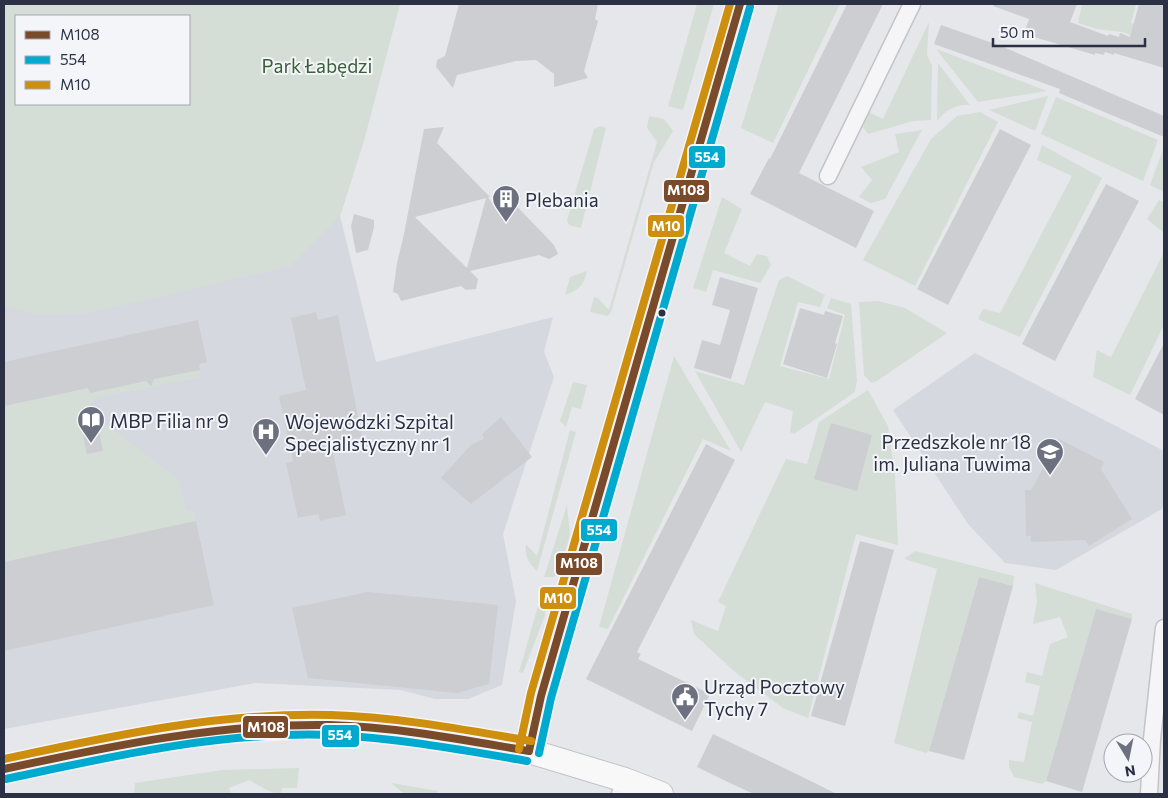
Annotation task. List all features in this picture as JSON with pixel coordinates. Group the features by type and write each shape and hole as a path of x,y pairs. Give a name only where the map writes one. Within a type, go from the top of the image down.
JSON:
{"street":[{"path":"529,751 541,696 740,4"},
{"path":"828,176 912,4"},
{"path":"1149,794 1152,739 1164,628"},
{"path":"4,769 110,746 216,730 306,725 391,729 529,751 622,787 661,794"}],"shaded area":[{"name":"Wojewódzki Szpital Specjalistyczny nr 1","path":"4,67 15,105 190,104 365,137 340,216 376,362 553,317 544,352 554,377 503,534 516,601 502,685 468,699 435,699 401,690 255,683 4,729"},
{"name":"Przedszkole nr 18 im. Juliana Tuwima","path":"975,353 1164,451 1164,501 1162,509 1056,570 1005,563 968,524 893,410"}],"green space":[{"name":"Park Łabędzi","path":"4,4 400,4 365,137 340,216 290,266 89,313 37,314 4,306"},
{"path":"697,4 714,4 683,110 668,106"},
{"path":"779,4 840,4 773,143 741,128"},
{"path":"1082,4 1136,4 1131,23 1164,32 1164,46 1122,32 1097,29 1078,23"},
{"path":"929,22 927,55 932,66 931,120 913,121 868,134 863,127 868,112 883,119"},
{"path":"936,49 1047,91 978,102"},
{"path":"938,63 970,105 951,108 937,121"},
{"path":"1048,96 1035,131 989,110"},
{"path":"1056,97 1158,140 1143,181 1041,134"},
{"path":"980,112 998,122 915,286 863,260 931,139 957,116"},
{"path":"649,116 664,119 673,131 654,162 611,312 608,316 590,312 594,297 598,298 609,310 657,142 647,128"},
{"path":"601,126 606,128 581,228 569,225 567,220 594,129"},
{"path":"922,130 885,199 871,203 859,197 872,180 861,167 899,152 895,134"},
{"path":"1042,145 1102,178 1020,337 978,319 983,309 1000,313 1072,176 1037,160"},
{"path":"1164,147 1164,192 1150,185"},
{"path":"722,197 742,209 724,253 750,266 757,254 767,256 771,265 760,283 713,270 706,292 693,288"},
{"path":"1159,200 1164,202 1164,233 1147,219"},
{"path":"1164,252 1164,325 1130,395 1093,377 1097,350 1111,357"},
{"path":"587,271 580,286 565,295 570,277"},
{"path":"787,276 825,295 820,307 798,302 780,366 829,379 845,315 827,308 831,298 851,304 857,380 855,392 794,434 790,432 793,411 765,402 741,452 695,371 744,385 779,280"},
{"path":"878,301 905,308 947,333 877,381 871,383 864,375 859,302"},
{"path":"674,356 731,451 703,439 608,629 599,627"},
{"path":"199,370 201,377 94,398 91,405 94,415 179,480 186,511 194,510 196,521 5,562 4,406 88,388 90,393 131,373"},
{"path":"573,382 587,385 581,409 572,407 566,427 560,421"},
{"path":"868,390 888,426 895,476 898,545 856,534 808,718 783,708 735,672 694,634 691,620 718,631 726,606 718,602 786,459 807,464 819,422"},
{"path":"570,430 576,432 537,571 528,559 526,544 537,556"},
{"path":"567,505 570,535 559,572 554,577 544,577"},
{"path":"915,551 1014,576 1013,586 979,577 929,751 926,753 894,743 937,569 904,559"},
{"path":"1035,583 1132,614 1132,619 1096,609 1046,781 1042,784 1014,777 1009,767 1009,760 1024,762 1032,722 1017,718 1019,712 1033,716 1040,686 1025,682 1027,672 1042,676 1050,644 1068,637 1060,617 1033,624 1037,601"},
{"path":"540,599 545,615 523,673 519,672"},
{"path":"299,768 297,788 282,788 281,794 269,791 249,780 229,788 231,794 134,794 135,783 222,770"},
{"path":"391,783 438,791 436,794 404,794"}],"building":[{"path":"459,4 598,4 595,19 598,21 584,71 588,78 554,87 554,74 536,60 516,61 457,75 453,88 436,67 437,60 445,56"},
{"path":"847,4 883,4 799,173 874,211 856,248 750,194 770,159"},
{"path":"994,4 1077,4 1070,22 1108,36 1109,34 1119,37 1120,33 1130,37 1139,4 1164,4 1164,68 1114,53 1114,55 1105,52 1104,55 1095,53 1095,55 1024,34 1029,19 993,6"},
{"path":"941,25 1001,46 1164,116 1164,137 1059,93 1060,89 934,44"},
{"path":"444,127 437,143 490,197 488,197 492,203 503,192 554,245 558,254 549,259 539,255 470,271 478,279 476,289 466,290 461,286 401,301 398,294 393,292 424,129","holes":["486,198 467,268 415,217"]},
{"path":"1000,129 1031,145 948,305 917,289"},
{"path":"1106,184 1139,201 1055,361 1022,344"},
{"path":"354,214 374,220 368,250 356,253 351,226"},
{"path":"720,277 758,288 731,379 694,368 702,340 720,345 730,310 712,305"},
{"path":"800,308 824,315 825,311 843,316 827,378 783,364"},
{"path":"316,312 318,320 338,315 362,437 331,443 346,515 320,521 318,514 298,518 286,463 293,461 279,396 306,390 291,318"},
{"path":"198,320 207,362 199,364 200,370 154,379 151,386 146,381 90,393 88,388 4,406 4,362"},
{"path":"1164,343 1164,415 1135,399"},
{"path":"501,417 532,457 471,504 441,478 471,445 484,439 482,434"},
{"path":"831,423 872,435 857,491 814,479"},
{"path":"99,431 103,451 87,454 83,435"},
{"path":"1059,439 1104,462 1101,469 1132,519 1089,546 1085,540 1031,542 1031,536 1026,536 1025,490 1031,490"},
{"path":"706,444 735,460 637,652 641,654 638,659 710,694 692,731 586,679"},
{"path":"196,521 214,605 4,651 4,562"},
{"path":"860,541 894,550 845,726 811,716"},
{"path":"979,577 1013,586 964,760 929,751"},
{"path":"368,592 498,605 489,684 457,693 308,678 292,608"},
{"path":"1096,609 1132,619 1082,792 1046,781"},
{"path":"713,734 837,794 754,794 732,784 697,767"}],"transit line":[{"name":"M10","path":"519,749 531,693 730,4"},
{"name":"M108","path":"529,751 541,696 740,4"},
{"name":"554","path":"539,753 551,698 750,7"},
{"name":"M10","path":"4,759 166,727 248,717 289,715 381,718 531,741"},
{"name":"M108","path":"4,769 125,744 207,732 289,725 380,728 529,751"},
{"name":"554","path":"6,779 168,747 209,741 291,735 332,735 381,739 527,761"}],"place":[{"name":"Plebania","path":"506,223"},
{"name":"MBP Filia nr 9","path":"91,444"},
{"name":"Wojewódzki Szpital Specjalistyczny nr 1","path":"266,456"},
{"name":"Przedszkole nr 18 im. Juliana Tuwima","path":"1050,476"},
{"name":"Urząd Pocztowy Tychy 7","path":"685,721"}]}
